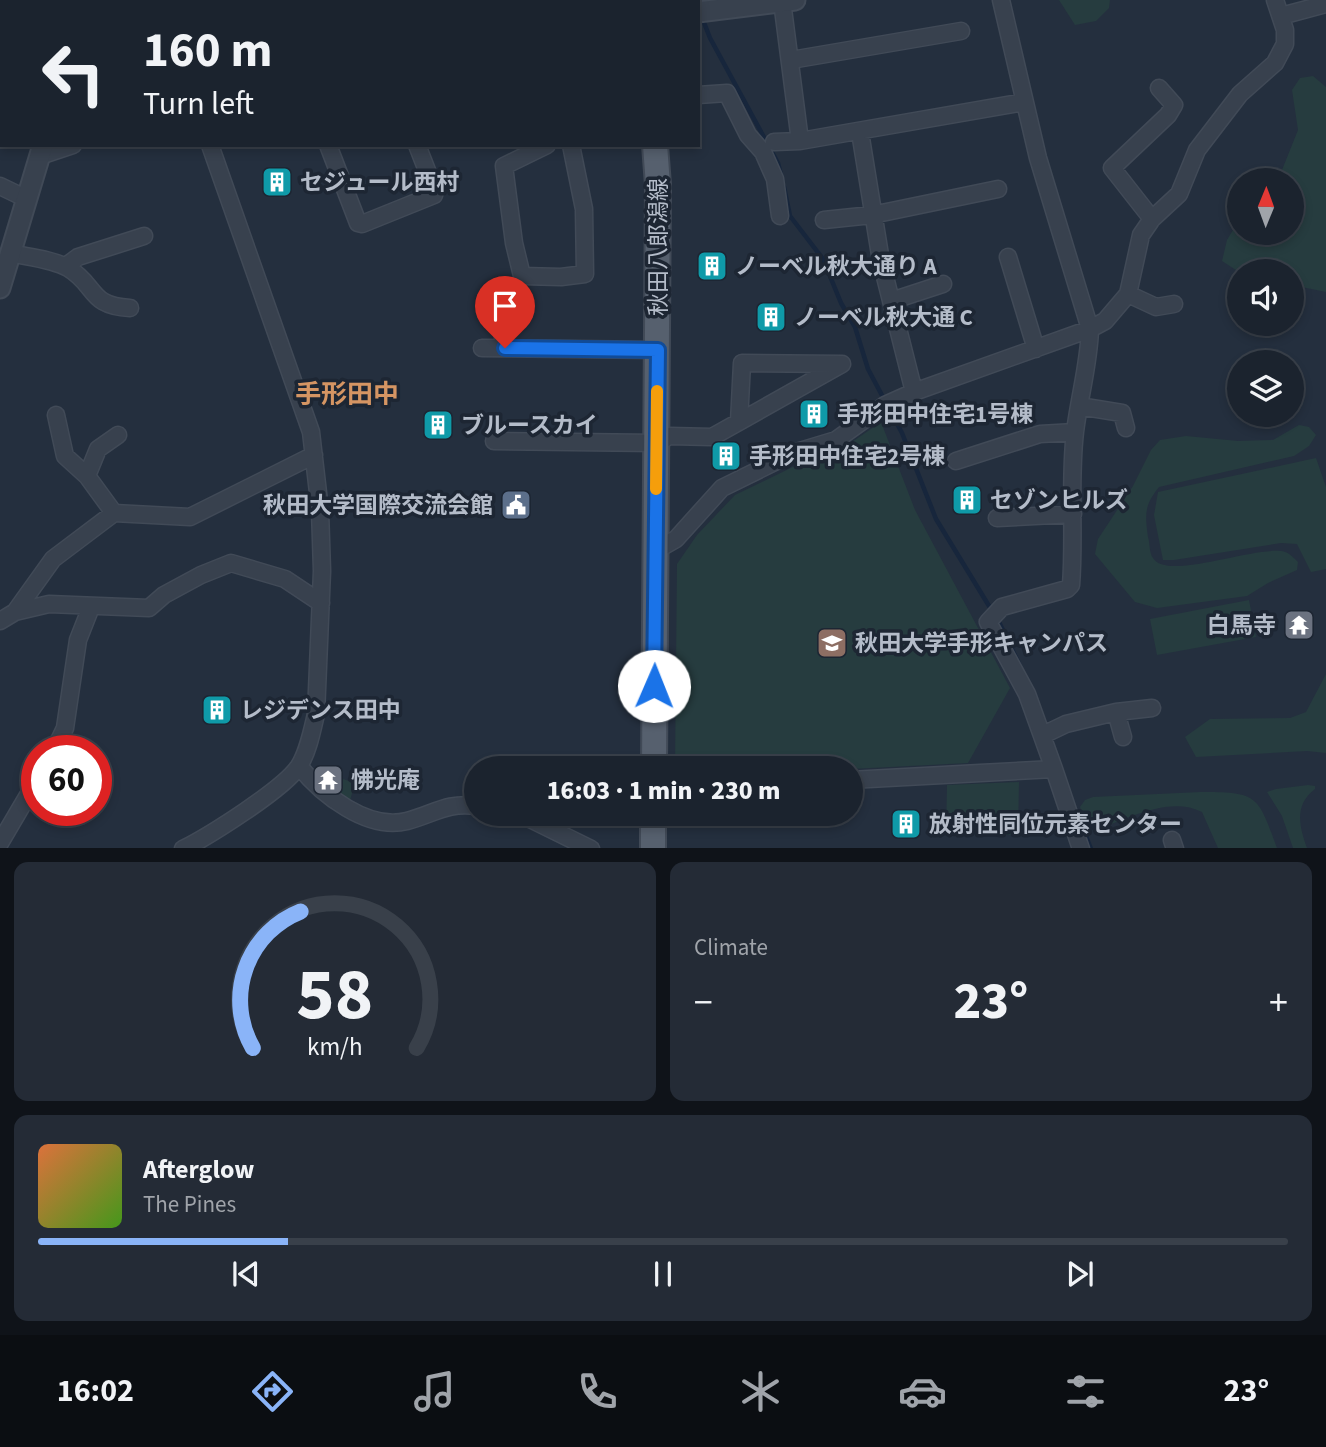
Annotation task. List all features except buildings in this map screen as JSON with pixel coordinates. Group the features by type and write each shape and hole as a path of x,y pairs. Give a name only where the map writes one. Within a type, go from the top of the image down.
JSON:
{"main road":[{"name":"秋田八郎潟線","path":"654,756 658,350 658,184 655,147"},
{"path":"653,826 653,848"}],"street":[{"path":"1001,0 1038,158 1090,329 1075,432 1071,585 1067,589 998,611 988,622 1027,694 1082,848"},
{"path":"655,551 676,539 722,488 793,453 836,440 889,404 914,392 1090,329 1105,321 1128,294 1141,235 1152,219 1179,194 1197,150 1240,94 1275,63 1285,44 1285,30 1275,0"},
{"path":"700,12 789,1 791,60 800,141"},
{"path":"1281,16 1326,4"},
{"path":"791,60 961,31"},
{"path":"1152,219 1112,168 1168,115 1174,105 1159,88"},
{"path":"700,95 727,93 748,135 763,152 775,179 780,216"},
{"path":"774,142 860,132 1024,102"},
{"path":"860,132 872,215 914,392"},
{"path":"0,288 42,150 61,147"},
{"path":"185,848 203,839 266,795 299,766 316,714 321,603 321,532 311,432 212,147"},
{"path":"329,147 358,223 362,225 434,195 435,191 418,147"},
{"path":"543,147 504,166 514,243 522,276 561,277 585,274 584,209 571,147"},
{"path":"0,186 27,199"},
{"path":"824,220 872,215 998,189"},
{"path":"66,266 78,257 144,236"},
{"path":"9,253 66,266 83,279 96,298 116,307 130,308"},
{"path":"1008,257 1036,349"},
{"path":"891,301 943,284"},
{"path":"1128,294 1156,307 1174,304"},
{"path":"498,309 505,348"},
{"path":"482,348 658,350"},
{"path":"494,441 657,443 669,436 712,437 739,422 842,364 743,363 739,422"},
{"path":"1079,407 1122,413 1126,428"},
{"path":"56,415 65,456 88,476 114,513"},
{"path":"956,461 1040,434 1075,432"},
{"path":"88,476 98,449 118,435"},
{"path":"15,612 53,559 114,513 190,517 314,455"},
{"path":"997,518 1073,514"},
{"path":"0,621 15,612 48,604 149,608 164,595 231,563 285,579 321,603"},
{"path":"62,735 78,640 91,607"},
{"path":"1043,735 1066,724 1116,712 1152,708"},
{"path":"1116,712 1124,737"},
{"path":"299,766 327,795 373,820 397,823 449,806 464,806"},
{"path":"863,779 1054,769"},
{"path":"0,843 21,807"},
{"path":"544,826 589,848"}],"green space":[{"path":"1059,0 1110,0 1109,8 1096,21 1075,25"},
{"path":"1313,76 1326,87 1326,292 1304,287 1304,259 1227,259 1227,264 1222,261 1227,240 1227,245 1304,245 1304,168 1283,168 1298,130 1292,90 1300,78"},
{"name":"秋田大学手形キャンパス","path":"881,422 915,510 1010,688 968,763 863,768 863,756 675,756 677,564 697,535 735,495 803,462 839,451"},
{"path":"1304,426 1309,427 1316,435 1309,446 1294,456 1159,487 1148,505 1146,516 1151,553 1153,558 1162,564 1176,566 1255,553 1285,552 1298,562 1297,570 1247,596 1157,608 1135,602 1095,554 1098,539 1133,486 1151,450 1160,440 1186,436 1238,441 1273,440 1296,427"},
{"path":"1316,458 1326,487 1326,569 1311,572 1297,544 1281,543 1163,560 1154,515 1158,492"},
{"path":"1249,600 1256,637 1157,655 1150,619"},
{"path":"1326,674 1326,753 1307,751 1196,757 1185,737 1210,719 1290,718 1306,712"},
{"path":"340,778 355,783 349,804 333,794"},
{"path":"1019,782 1018,835 946,834 947,785"},
{"path":"1315,786 1315,789 1304,802 1300,816 1307,848 1293,848 1282,816 1267,792"},
{"path":"1235,793 1254,800 1265,817 1277,848 1218,848 1202,812 1190,808 1164,807 1093,829 1085,824 1080,807 1085,800 1093,797"}],"waterway":[{"path":"703,20 710,38 778,163 781,175"},
{"path":"784,187 790,216 823,259 841,303 855,327 868,369 902,433 936,519 1000,624 1020,666"},
{"path":"1077,813 1091,848"}],"slow traffic":[{"path":"656,489 657,391"}],"place":[{"name":"セジュール西村","path":"277,182"},
{"name":"ノーベル秋大通り A","path":"712,266"},
{"name":"ノーベル秋大通 C","path":"771,317"},
{"name":"手形田中住宅1号棟","path":"814,414"},
{"name":"ブルースカイ","path":"438,425"},
{"name":"手形田中住宅2号棟","path":"726,456"},
{"name":"セゾンヒルズ","path":"967,500"},
{"name":"秋田大学国際交流会館","path":"516,505"},
{"name":"白馬寺","path":"1299,625"},
{"name":"秋田大学手形キャンパス","path":"832,643"},
{"name":"レジデンス田中","path":"217,710"},
{"name":"怫光庵","path":"328,780"},
{"name":"放射性同位元素センター","path":"906,824"}],"district":[{"name":"手形田中","path":"347,394"}],"route":[{"path":"505,348 658,350 654,686"}]}
